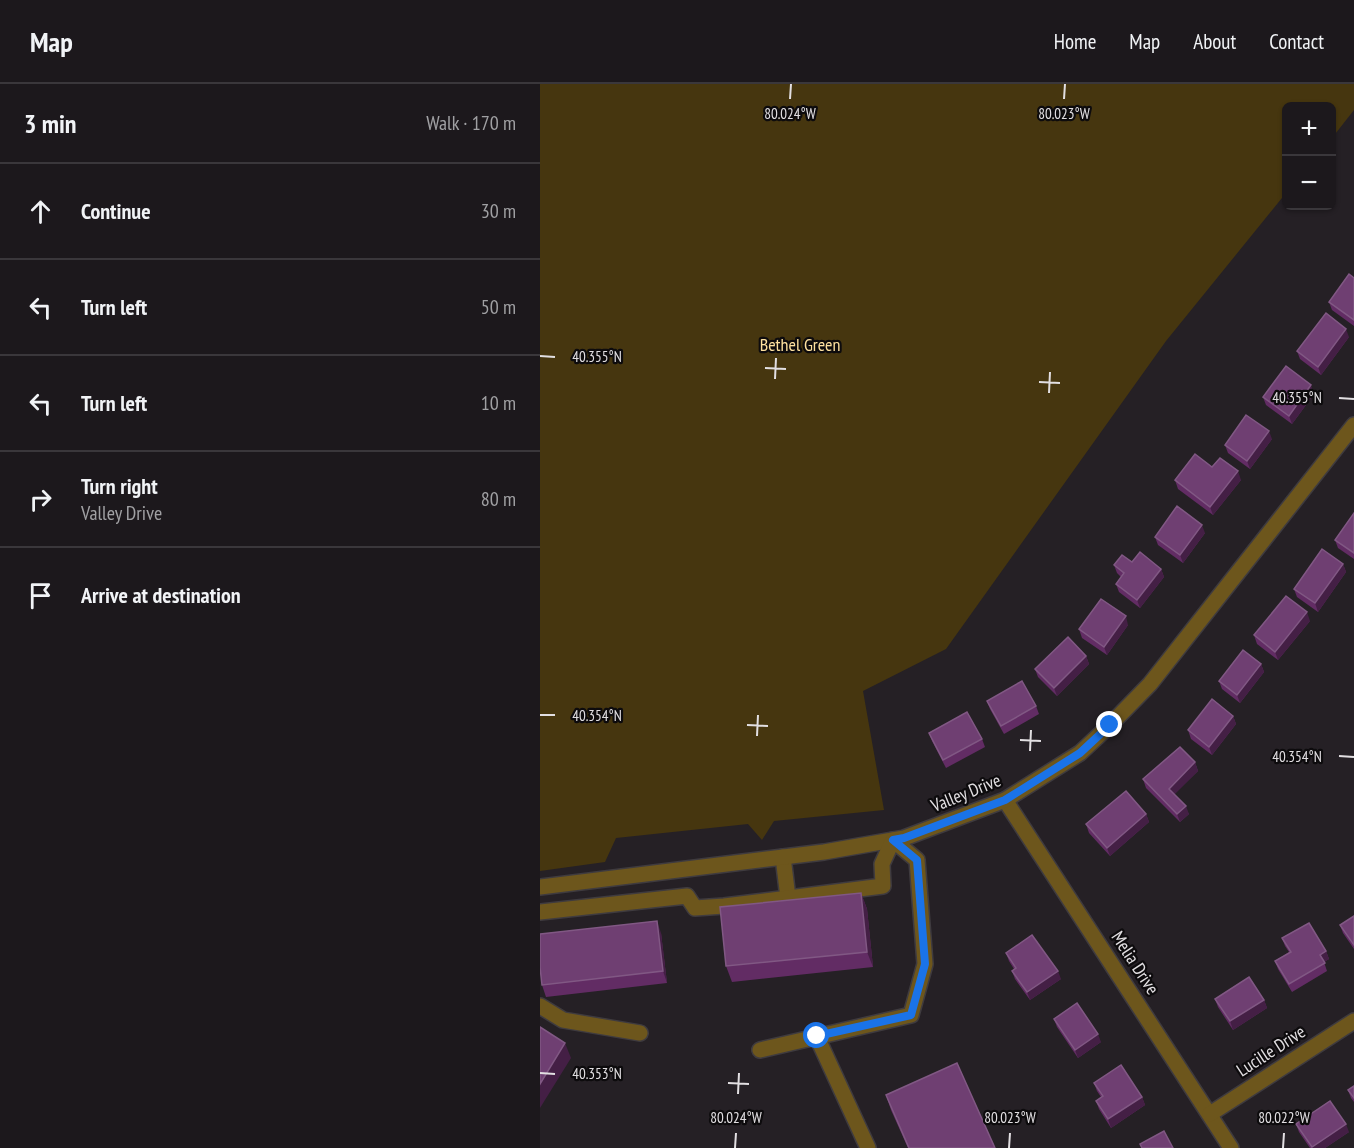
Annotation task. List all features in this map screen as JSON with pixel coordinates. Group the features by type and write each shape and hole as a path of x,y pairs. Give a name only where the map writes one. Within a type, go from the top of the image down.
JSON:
{"street":[{"name":"Valley Drive","path":"540,886 783,857 904,838 1005,800 1080,753 1149,684 1354,425"},
{"name":"Melia Drive","path":"1005,800 1232,1148"},
{"path":"683,869 687,896 695,908 883,886 882,864 893,840 917,860 925,964 911,1015 760,1050"},
{"path":"783,857 789,898"},
{"path":"540,912 687,896"},
{"path":"540,1006 563,1020 640,1033"},
{"name":"Lucille Drive","path":"1209,1114 1354,1021"},
{"path":"817,1036 868,1148"}],"green space":[{"name":"Bethel Green","path":"540,84 1354,84 1354,110 1336,133 1336,102 1282,102 1282,198 1166,341 946,649 863,691 884,810 774,821 762,840 748,824 616,838 605,862 540,871"}],"building":[{"path":"1349,274 1354,278 1354,320 1329,302"},
{"path":"1326,313 1346,329 1318,367 1297,351"},
{"path":"1286,366 1311,385 1289,416 1263,397"},
{"path":"1246,415 1269,431 1247,461 1225,445"},
{"path":"1195,454 1212,467 1220,458 1238,471 1210,507 1175,480"},
{"path":"1177,506 1202,525 1180,555 1155,537"},
{"path":"1354,513 1354,553 1335,540"},
{"path":"1322,549 1343,564 1315,603 1294,589"},
{"path":"1140,552 1161,569 1137,600 1116,584 1124,573 1114,565 1122,555 1132,562"},
{"path":"1286,596 1307,612 1275,652 1254,635"},
{"path":"1101,599 1126,616 1104,647 1079,629"},
{"path":"1068,637 1086,656 1054,688 1035,669"},
{"path":"1243,650 1261,664 1237,695 1219,681"},
{"path":"1022,681 1036,706 1001,726 987,701"},
{"path":"1212,699 1233,716 1209,747 1188,730"},
{"path":"967,712 982,739 943,760 929,733"},
{"path":"1180,747 1195,762 1169,789 1186,806 1177,814 1143,779"},
{"path":"1126,791 1146,814 1107,848 1086,824"},
{"path":"861,893 867,952 726,966 720,907"},
{"path":"1354,916 1354,945 1340,925"},
{"path":"657,921 663,971 542,985 540,934"},
{"path":"1309,923 1326,951 1320,955 1325,963 1289,984 1275,961 1291,952 1282,938"},
{"path":"1032,935 1058,971 1027,992 1012,971 1016,968 1006,953"},
{"path":"1249,977 1264,1000 1230,1021 1215,999"},
{"path":"1077,1003 1098,1034 1075,1050 1054,1019"},
{"path":"540,1027 565,1043 540,1084"},
{"path":"957,1063 995,1148 909,1148 886,1095"},
{"path":"1121,1065 1142,1097 1108,1119 1096,1101 1103,1096 1094,1083"},
{"path":"1354,1086 1354,1098 1348,1090"},
{"path":"1330,1101 1346,1124 1312,1147 1296,1124"},
{"path":"1164,1131 1173,1148 1142,1148 1140,1144"}],"route":[{"path":"817,1036 911,1015 925,964 917,860 893,840 904,838 1005,800 1080,753 1110,725"}]}
